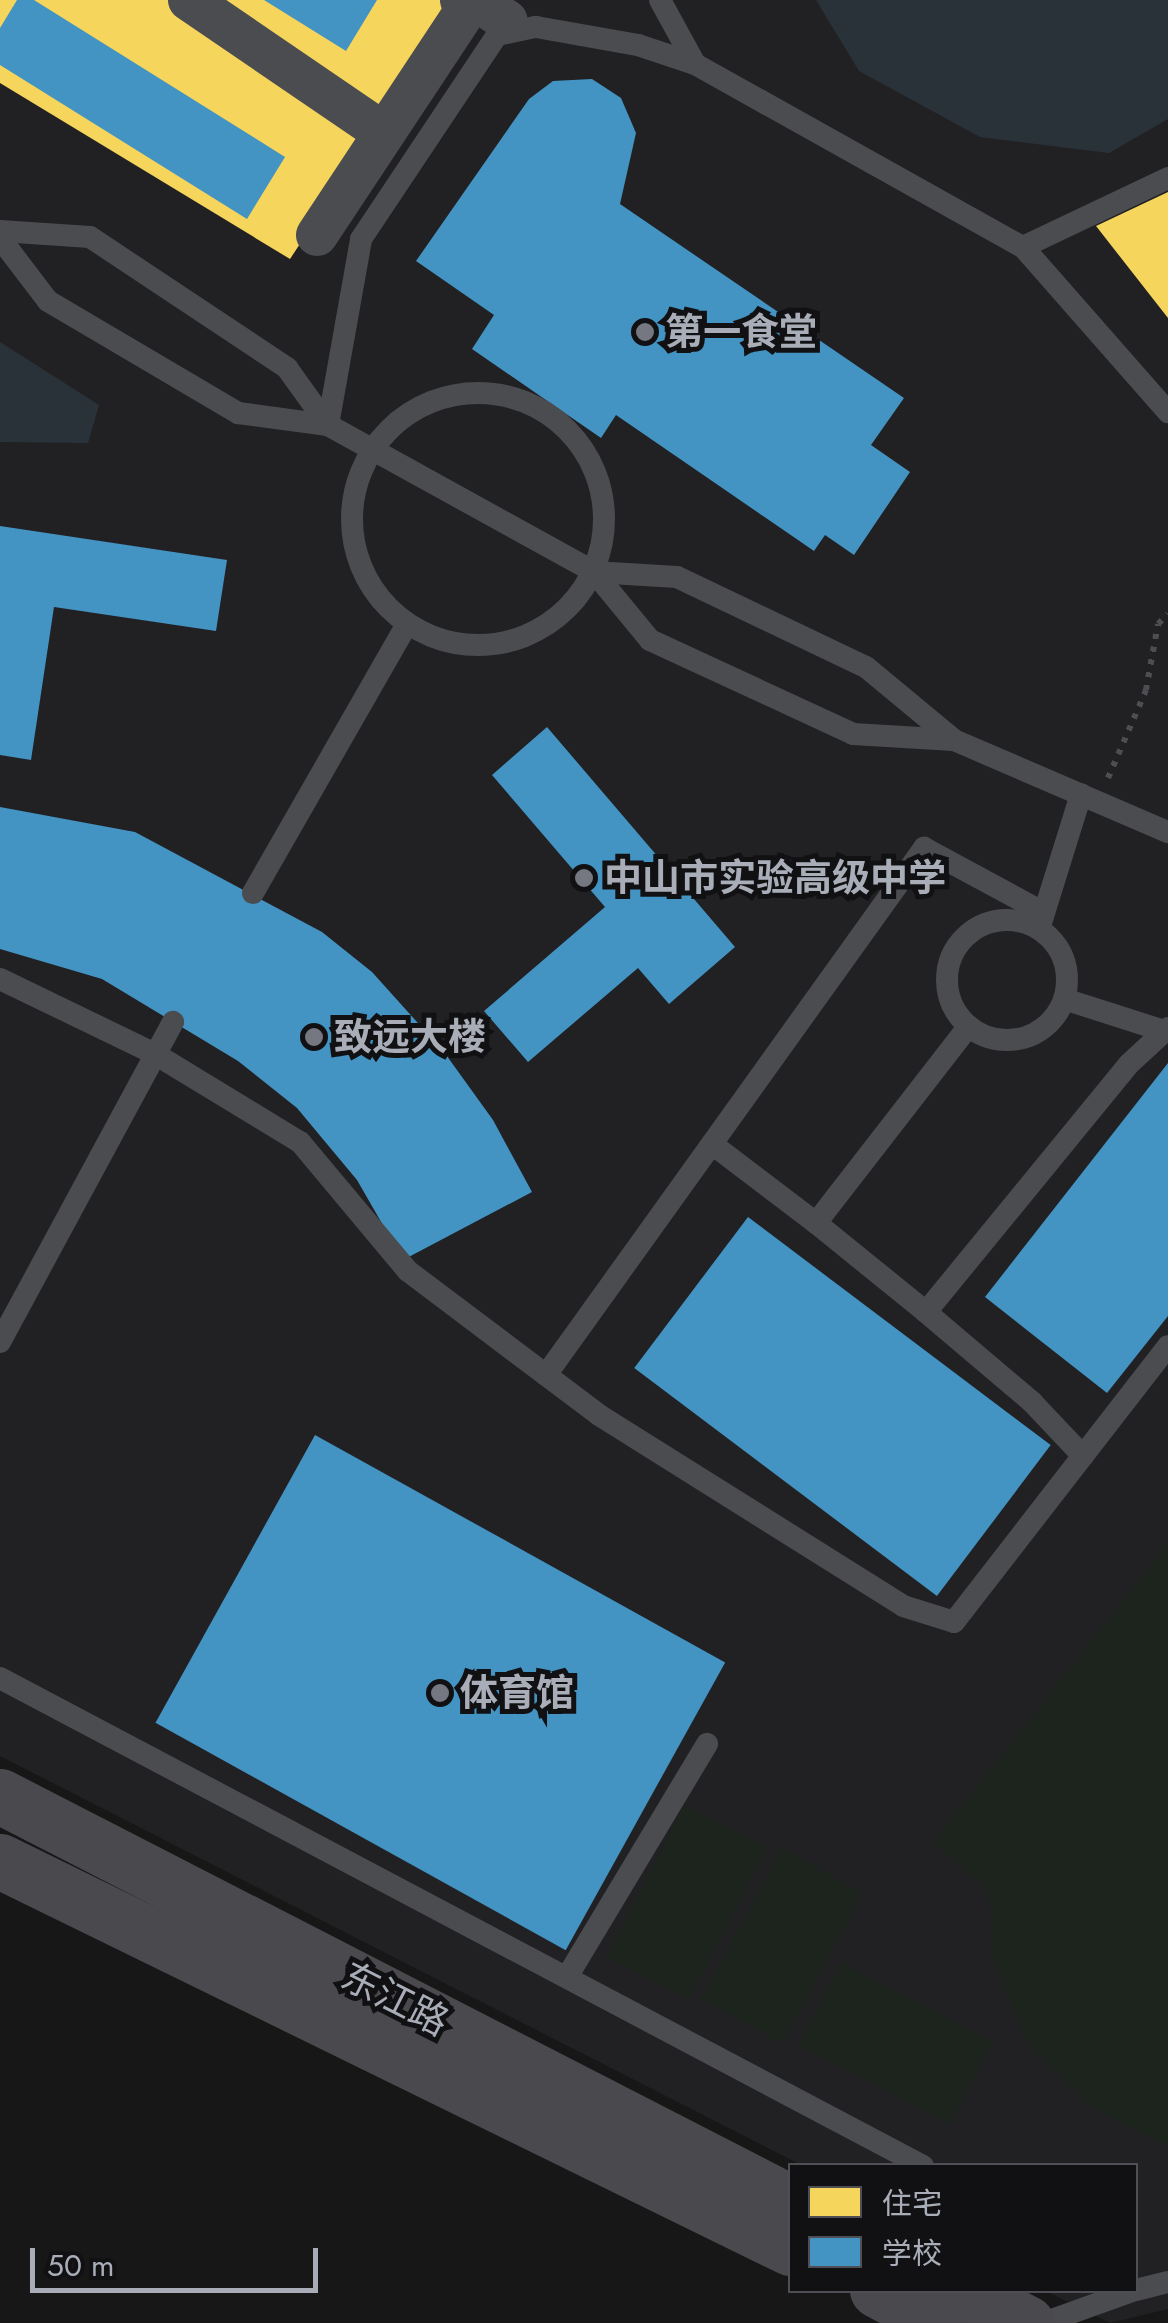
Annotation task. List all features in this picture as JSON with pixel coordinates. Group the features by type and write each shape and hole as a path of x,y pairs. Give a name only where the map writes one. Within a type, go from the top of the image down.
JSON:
{"street":[{"path":"189,0 384,134"},
{"path":"317,235 465,11 460,0"},
{"name":"东江路","path":"0,1796 788,2201"},
{"name":"东江路","path":"0,1861 788,2247"},
{"path":"969,2293 1027,2323"},
{"path":"879,2299 938,2323"}],"lane":[{"path":"660,0 695,64"},
{"path":"328,424 360,239 501,14 536,28 638,46 695,64 1023,247 1168,412"},
{"path":"1023,247 1168,178"},
{"path":"0,234 48,301 238,413 328,424"},
{"path":"0,234 90,238 287,368 328,424 594,572 650,640 853,734 954,740"},
{"path":"479,393 532,407 557,420 585,452 601,490 605,532 594,572 568,609 545,626 491,646 448,642 408,624 379,598 360,562 351,524 356,485 372,450 400,418 438,399 479,393"},
{"path":"594,572 678,577 866,668 954,740 1168,832"},
{"path":"253,893 408,624"},
{"path":"1042,921 1089,798"},
{"path":"546,1375 924,848 1042,921 1064,960 1064,999 1056,1016 1024,1038 985,1036 968,1027 948,992 953,953 981,926 1042,921"},
{"path":"0,979 155,1054 300,1142 408,1271 546,1375 903,1606 954,1622 1168,1346"},
{"path":"1064,999 1166,1029"},
{"path":"0,1342 173,1022"},
{"path":"816,1223 968,1027"},
{"path":"926,1312 1129,1064 1166,1029"},
{"path":"712,1144 926,1312 1032,1402 1083,1456"},
{"path":"0,1678 917,2163"},
{"path":"567,1978 707,1744"},
{"path":"1044,2323 1124,2293"}],"path":[{"path":"1089,798 1146,690 1158,624 1168,614"}],"shaded area":[{"name":"中山市实验高级中学","path":"0,0 1168,0 1168,2309 1110,2323 1050,2293 1138,2293 1138,2163 797,2163 0,1756"},
{"path":"816,0 1168,0 1168,119 1109,153 980,137 859,71"},
{"path":"0,342 99,405 88,443 0,442"},
{"path":"1168,1544 1168,2147 1095,2110 1029,2045 993,1961 989,1891 933,1842"},
{"path":"684,1805 767,1847 690,1999 607,1956"},
{"path":"781,1849 863,1893 783,2044 701,2000"},
{"path":"842,1962 993,2042 949,2124 798,2044"}],"building: 住宅":[{"path":"0,0 460,0 290,259 0,83"},
{"path":"1168,192 1168,318 1096,226"}],"building: 学校":[{"path":"17,0 34,0 285,157 247,219 0,65 0,28"},
{"path":"264,0 377,0 346,51"},
{"name":"第一食堂","path":"592,79 621,98 636,133 620,204 904,398 871,445 910,472 854,555 825,535 814,551 616,415 601,438 472,349 494,315 416,261 529,99 553,81"},
{"path":"0,526 227,560 216,631 54,607 31,760 0,755"},
{"path":"547,727 735,947 669,1004 638,968 528,1062 484,1011 605,907 492,775"},
{"name":"致远大楼","path":"0,807 135,832 322,932 372,972 444,1052 493,1120 532,1192 403,1260 357,1180 297,1108 238,1061 102,979 0,949"},
{"path":"1168,1063 1168,1316 1107,1393 985,1297"},
{"path":"748,1217 1051,1445 937,1596 634,1368"},
{"name":"体育馆","path":"315,1435 725,1662 566,1950 155,1723"}],"place":[{"name":"第一食堂","path":"645,332"},
{"name":"中山市实验高级中学","path":"584,878"},
{"name":"致远大楼","path":"314,1037"},
{"name":"体育馆","path":"440,1693"}]}
